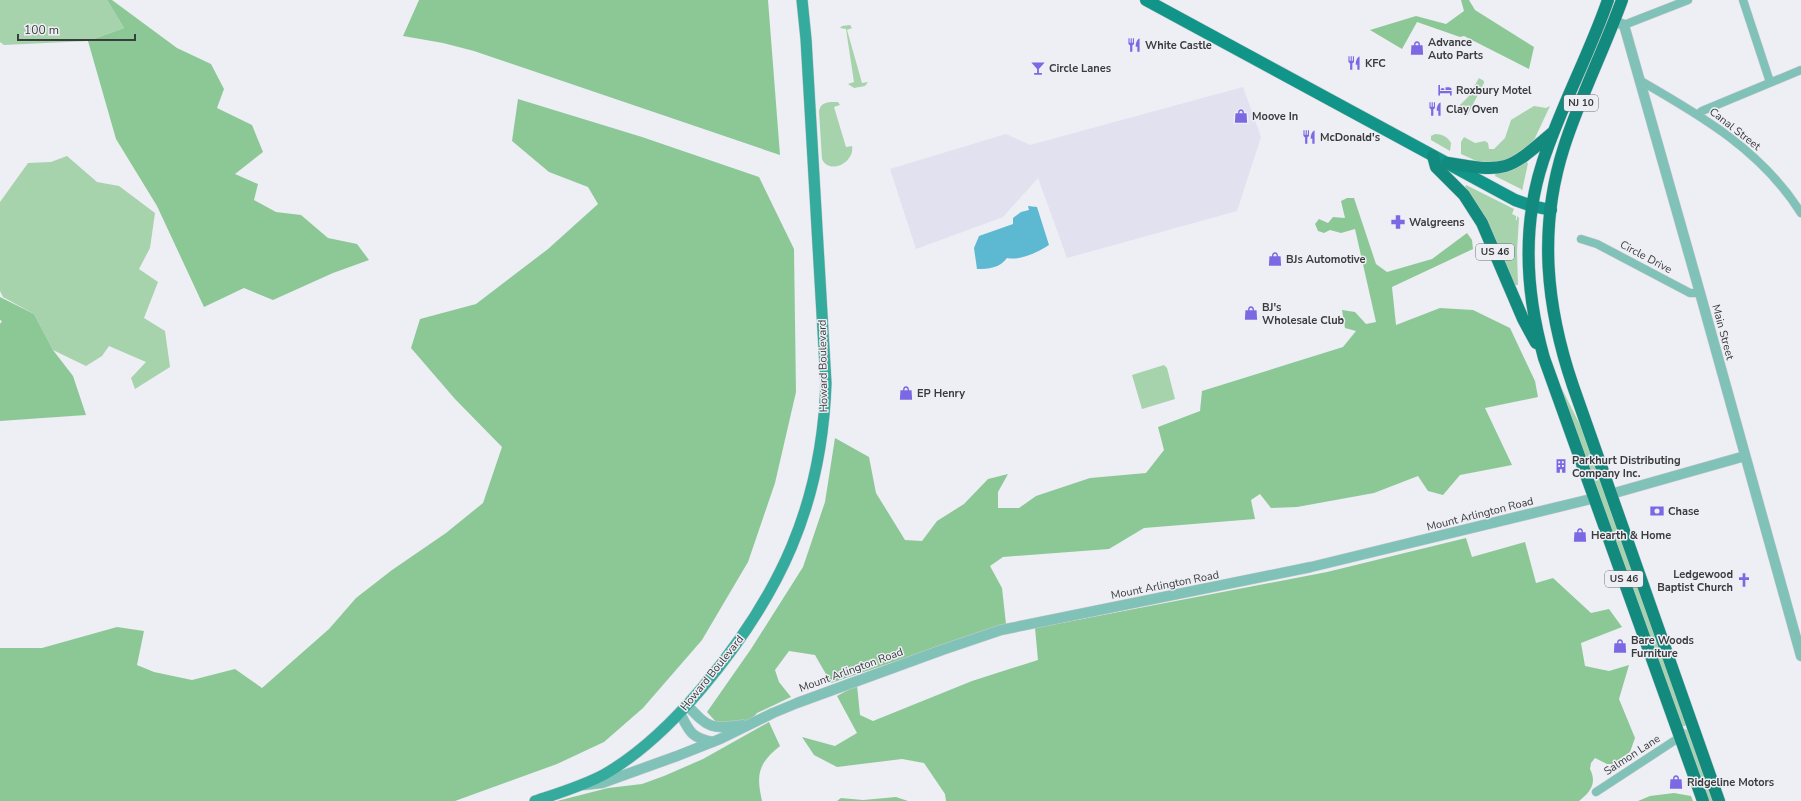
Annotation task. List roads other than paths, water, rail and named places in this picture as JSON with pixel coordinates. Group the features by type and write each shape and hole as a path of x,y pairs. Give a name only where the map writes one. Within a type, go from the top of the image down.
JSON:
{"highway":[{"name":"NJ 10","path":"1544,358 1537,329 1531,291 1529,237 1532,206 1541,168 1553,132 1588,52 1608,0"},
{"name":"NJ 10","path":"1551,210 1556,176 1564,148 1619,23 1622,0"},
{"path":"1448,163 1486,169 1506,166 1522,159 1553,132"},
{"name":"US 46","path":"1433,156 1436,167 1464,195 1482,223 1523,319 1544,358 1703,801"},
{"name":"US 46","path":"1551,210 1548,273 1556,331 1573,386 1719,801"}],"main road":[{"name":"Howard Boulevard","path":"535,801 581,785 621,764 656,737 683,709 724,662 759,610 781,570 808,505 822,436 826,383 807,47 802,0"},
{"path":"1146,0 1515,200 1532,206 1551,210"}],"street":[{"path":"1619,23 1688,0"},
{"path":"1743,0 1770,82"},
{"name":"Main Street","path":"1619,23 1640,80 1745,456 1800,645 1801,656"},
{"path":"1698,114 1801,70"},
{"name":"Canal Street","path":"1640,80 1698,114 1733,138 1748,151 1773,178 1801,213"},
{"name":"Circle Drive","path":"1581,239 1597,244 1690,293 1700,293"},
{"path":"1611,494 1745,456"},
{"name":"Mount Arlington Road","path":"581,785 602,784 622,777 713,742 797,703 1001,630 1311,567 1595,498"},
{"name":"Mount Arlington Road","path":"683,709 704,723 714,727 749,724"},
{"path":"683,709 688,729 692,734 702,740 713,742"},
{"name":"Salmon Lane","path":"1596,792 1680,737"}],"water":[{"path":"1028,206 1037,207 1049,245 1023,257 1012,259 1007,258 1001,264 994,267 977,269 974,248 979,236 1013,224 1013,218 1021,212 1029,210"}],"place":[{"name":"White Castle","path":"1134,45"},
{"name":"Advance Auto Parts","path":"1417,48"},
{"name":"KFC","path":"1354,63"},
{"name":"Circle Lanes","path":"1038,68"},
{"name":"Roxbury Motel","path":"1445,90"},
{"name":"Clay Oven","path":"1435,109"},
{"name":"Moove In","path":"1241,116"},
{"name":"McDonald's","path":"1309,137"},
{"name":"Walgreens","path":"1398,222"},
{"name":"BJs Automotive","path":"1275,259"},
{"name":"BJ's Wholesale Club","path":"1251,313"},
{"name":"EP Henry","path":"906,393"},
{"name":"Parkhurt Distributing Company Inc.","path":"1561,466"},
{"name":"Chase","path":"1657,511"},
{"name":"Hearth & Home","path":"1580,535"},
{"name":"Ledgewood Baptist Church","path":"1744,580"},
{"name":"Bare Woods Furniture","path":"1620,646"},
{"name":"Ridgeline Motors","path":"1676,782"}]}
